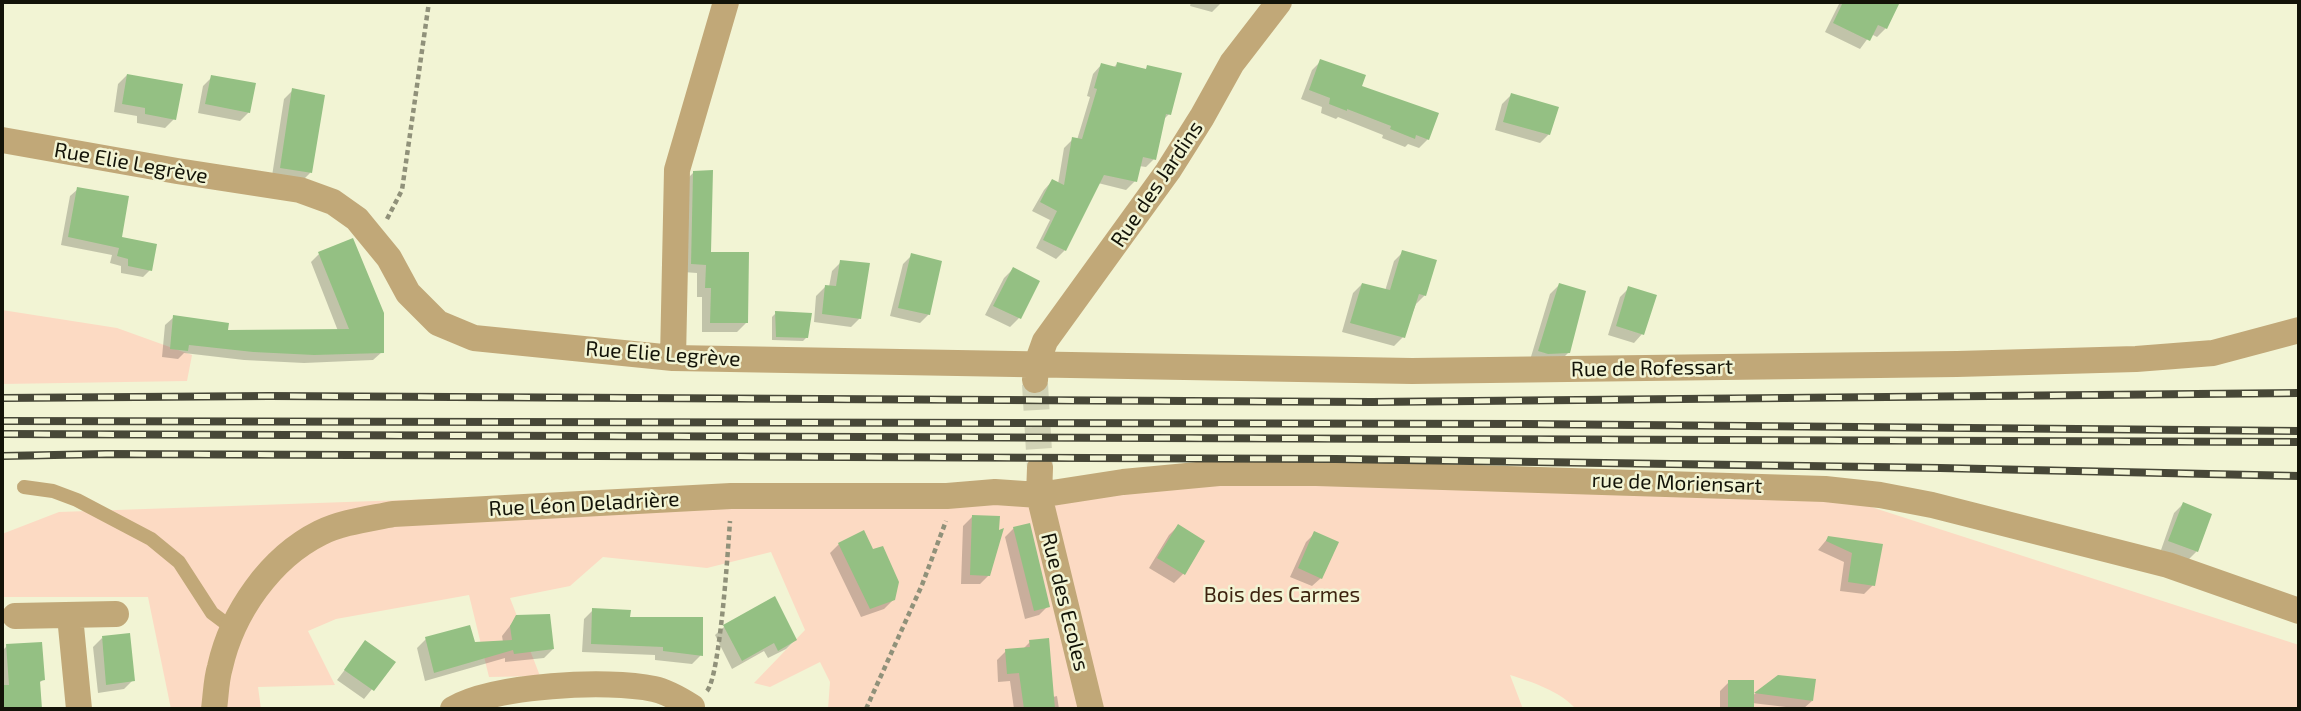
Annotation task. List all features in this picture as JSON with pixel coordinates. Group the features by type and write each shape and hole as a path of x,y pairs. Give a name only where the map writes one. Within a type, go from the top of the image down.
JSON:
{"street":[{"path":"673,358 677,170 726,2"},
{"path":"1232,63 1257,2"},
{"name":"Rue des Jardins","path":"1035,375 1045,341 1185,146 1232,63 1279,2"},
{"name":"Rue Elie Legrève","path":"2,140 300,190 333,202 357,219 372,235 389,258 408,293 438,323 474,338 673,358 1002,364"},
{"name":"Rue de Rofessart","path":"1002,364 1035,375 2136,359 2213,354 2299,330"},
{"path":"1039,495 1040,468"},
{"name":"rue de Moriensart","path":"1039,495 1123,482 1219,473 1483,477 1847,490 1932,505 2168,565 2299,611"},
{"name":"Rue Léon Deladrière","path":"214,709 219,667 232,628 256,589 287,555 320,533 356,522 393,514 732,496 947,496 995,492 1039,495"},
{"name":"Rue des Ecoles","path":"1039,495 1091,709"},
{"path":"15,616 117,614"},
{"path":"71,616 79,709"},
{"path":"453,709 472,701 504,694 604,684 655,689 676,697 692,708"}],"lane":[{"path":"24,487 53,491 76,500 151,539 178,562 212,613 232,628"}],"path":[{"path":"372,235 391,215 402,190 429,2"},
{"path":"716,660 732,496"},
{"path":"866,709 933,559 948,512 947,496"}],"green space":[{"path":"2,310 117,328 192,355 187,381 2,384"},
{"name":"Bois des Carmes","path":"1249,479 1834,495 2299,645 2299,709 1576,709 1554,692 1510,675 1523,709 828,709 830,682 820,662 770,687 754,683 805,630 771,552 707,568 603,557 570,586 510,598 540,676 489,677 469,595 336,619 308,631 335,685 258,687 261,709 171,709 148,597 2,597 2,534 59,512 490,497"}],"building":[{"path":"1843,2 1900,2 1887,29 1878,25 1870,41 1833,23"},
{"path":"1320,59 1366,75 1362,86 1439,113 1429,140 1416,135 1415,139 1390,129 1391,126 1329,104 1330,98 1309,90"},
{"path":"1117,62 1182,73 1171,115 1166,114 1156,160 1143,157 1137,182 1104,175 1066,251 1043,240 1057,211 1040,202 1052,179 1064,185 1072,137 1082,139 1097,89 1094,88 1101,63 1116,67"},
{"path":"127,74 183,84 176,120 145,114 145,108 122,104"},
{"path":"211,75 256,83 250,113 205,104"},
{"path":"292,88 325,95 312,173 280,168"},
{"path":"1511,93 1559,107 1550,135 1503,122"},
{"path":"713,170 711,252 749,252 748,323 710,323 711,288 705,288 706,265 691,264 693,171"},
{"path":"77,187 129,196 122,237 157,244 152,271 128,266 128,259 117,256 119,248 68,237"},
{"path":"353,238 384,313 384,353 314,355 189,345 188,351 170,349 173,315 229,323 228,330 349,329 318,252"},
{"path":"1402,250 1437,260 1426,296 1419,294 1405,338 1350,323 1362,283 1390,290"},
{"path":"911,253 942,261 930,315 898,308"},
{"path":"840,260 870,263 861,319 822,314 825,285 836,286"},
{"path":"1013,267 1040,281 1021,319 993,306"},
{"path":"1559,283 1586,291 1570,353 1548,354 1538,351"},
{"path":"1628,286 1657,295 1644,335 1616,326"},
{"path":"775,311 812,313 808,338 776,337"},
{"path":"2183,502 2212,514 2198,552 2168,541"},
{"path":"972,515 1000,516 999,530 1004,528 990,576 970,575"},
{"path":"1030,523 1050,607 1034,611 1013,527"},
{"path":"1178,524 1205,541 1185,575 1157,558"},
{"path":"864,530 873,549 883,546 899,582 895,600 870,609 838,543"},
{"path":"1314,531 1339,542 1322,579 1298,568"},
{"path":"1828,536 1883,544 1875,586 1848,582 1852,553 1826,541"},
{"path":"775,596 797,640 778,651 774,643 742,661 723,625"},
{"path":"592,608 631,610 630,617 703,617 703,656 663,651 663,647 591,644"},
{"path":"550,614 554,649 514,654 513,650 434,673 425,637 470,625 475,642 512,640 510,626 516,615"},
{"path":"130,633 135,681 106,685 102,636"},
{"path":"1049,638 1055,709 1024,709 1019,673 1007,674 1005,649 1030,647 1029,640"},
{"path":"365,640 396,662 374,691 344,670"},
{"path":"42,642 45,680 40,681 42,709 4,709 2,685 9,685 6,644"},
{"path":"1778,675 1816,679 1813,701 1754,693"},
{"path":"1728,680 1754,680 1754,709 1728,709"}],"tunnel":[{"path":"1035,384 1040,468"}],"railway":[{"path":"2,398 269,396 1372,402 2299,393"},
{"path":"2,421 1526,424 2299,431"},
{"path":"2,434 2299,442"},
{"path":"2,456 106,454 1336,459 2299,476"}]}
